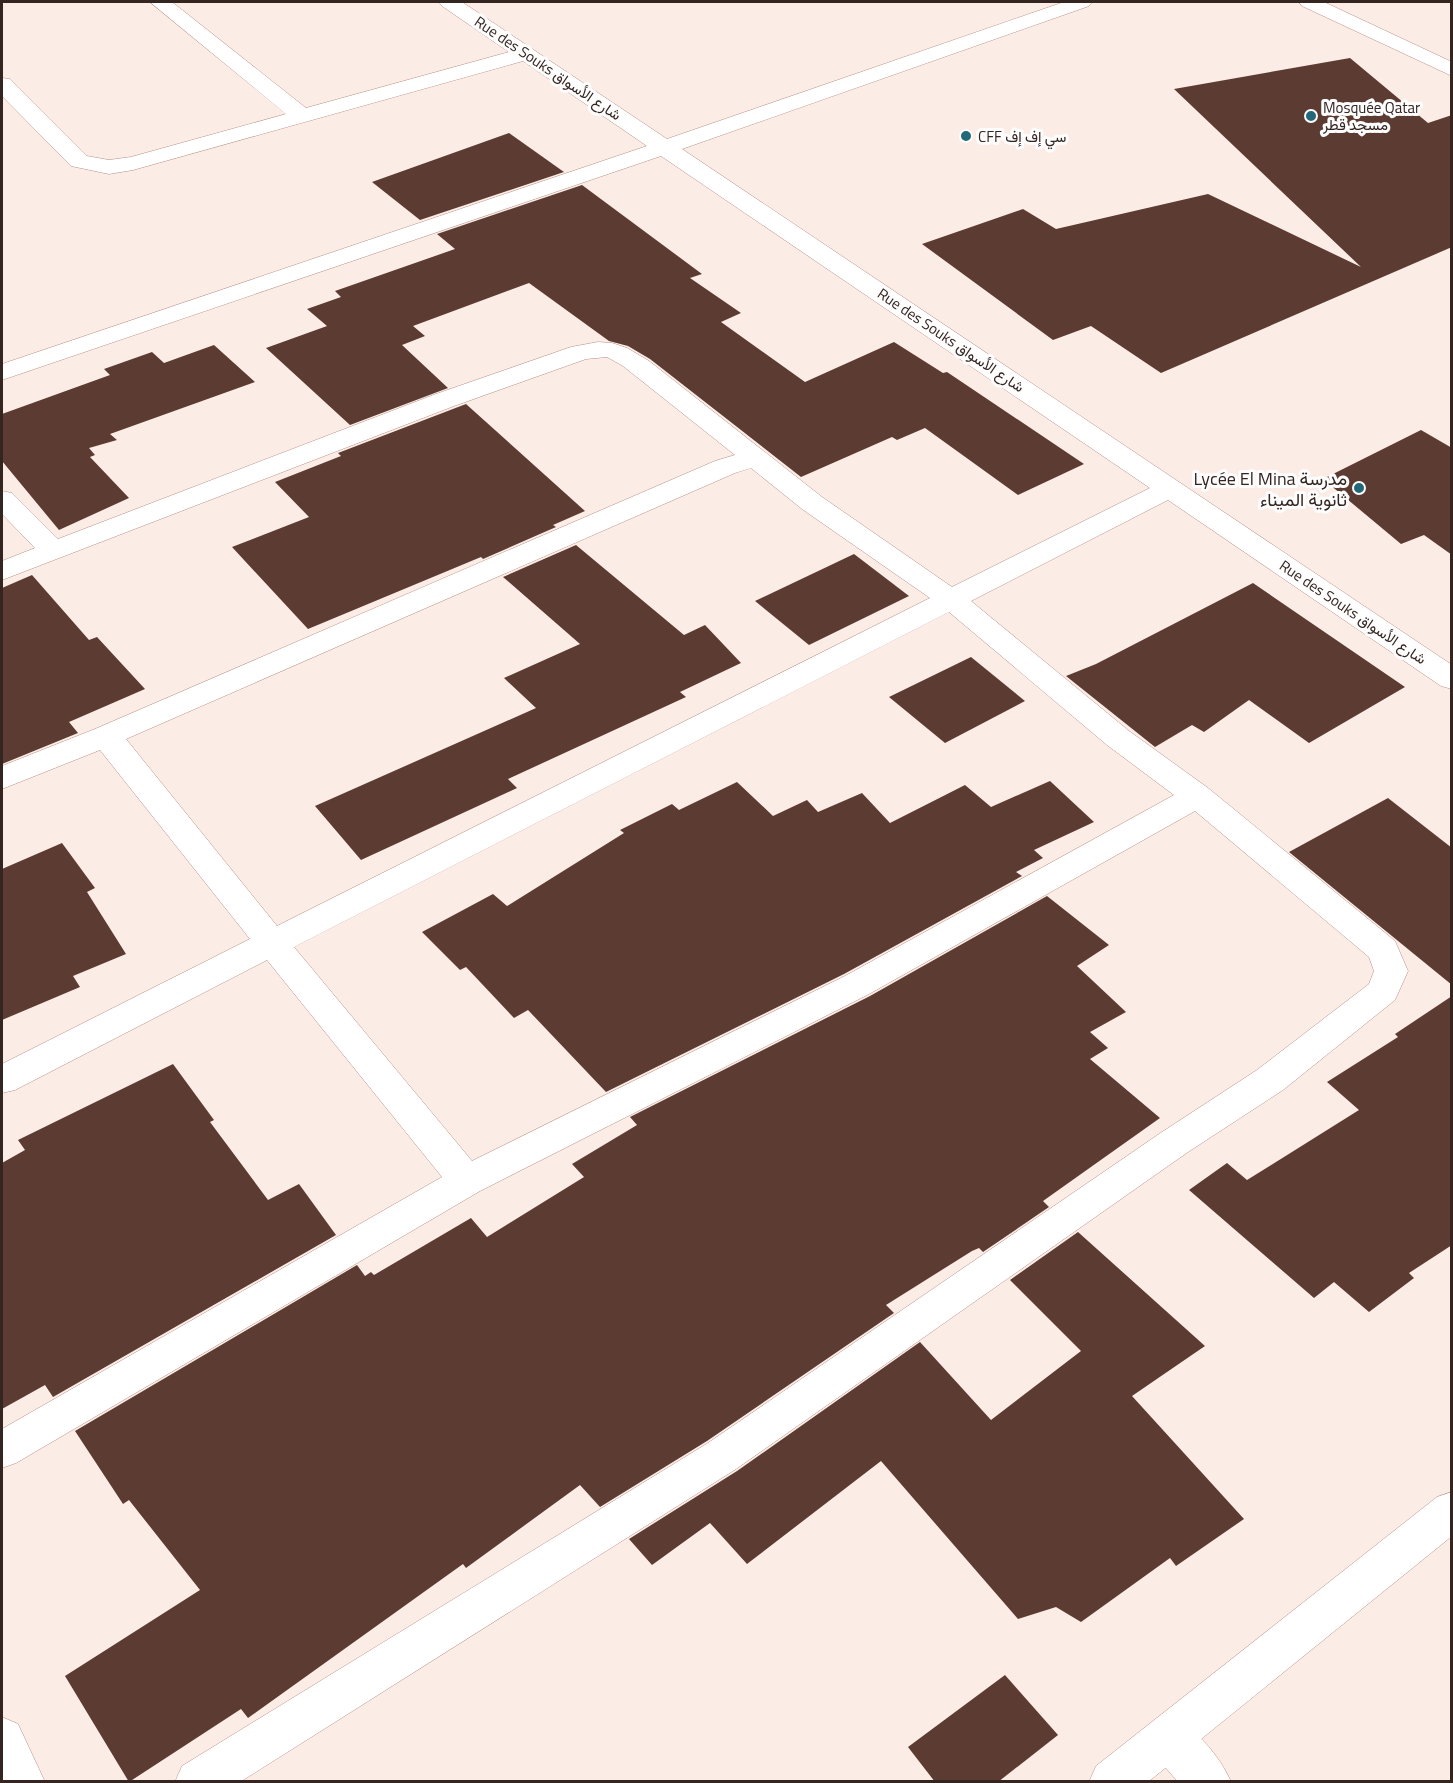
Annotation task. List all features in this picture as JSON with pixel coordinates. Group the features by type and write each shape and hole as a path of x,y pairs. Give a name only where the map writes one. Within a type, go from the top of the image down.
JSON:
{"street":[{"path":"160,2 302,116"},
{"name":"Rue des Souks شارع الأسواق","path":"449,2 1452,679"},
{"path":"2,372 665,147 1082,2"},
{"path":"1309,2 1452,70"},
{"path":"2,84 80,161 109,167 133,164 526,54"},
{"path":"2,571 445,400 580,352 601,348 620,352 812,503 951,599 1118,738 1197,796 1383,950 1391,971 1383,991 1270,1080 1166,1148 722,1456 198,1782"},
{"path":"2,778 106,736 725,467 755,458"},
{"path":"2,1080 1170,488"},
{"path":"2,499 54,551"},
{"path":"106,736 467,1181"},
{"path":"2,1450 467,1181 857,985 1197,796"},
{"path":"1112,1782 1452,1510"},
{"path":"2,1738 22,1782"},
{"path":"1169,1738 1208,1782"}],"building":[{"path":"1350,58 1428,123 1452,115 1452,247 1161,373 1091,326 1053,340 922,244 1023,209 1056,229 1208,194 1361,267 1174,89"},
{"path":"509,133 564,172 420,220 372,182"},
{"path":"582,185 702,274 690,278 741,313 721,322 805,382 894,342 943,373 947,372 1084,464 1018,495 925,428 897,440 892,437 801,477 650,359 628,346 609,341 529,283 413,326 425,336 402,345 448,388 350,425 266,348 327,326 307,309 341,297 335,291 455,249 437,234"},
{"path":"214,345 255,382 110,434 117,440 89,448 95,455 90,457 129,498 59,530 2,461 2,414 110,375 104,369 152,352 164,363"},
{"path":"466,404 585,511 553,525 556,527 483,559 481,557 308,629 232,547 309,517 275,482 341,456 338,453"},
{"path":"1421,430 1452,448 1452,555 1424,535 1401,544 1323,479"},
{"path":"576,545 684,635 705,625 741,663 680,692 686,697 508,779 517,788 361,860 315,806 536,708 504,678 580,644 503,577"},
{"path":"854,554 909,596 809,645 755,601"},
{"path":"32,575 89,640 97,637 145,689 69,722 78,733 2,764 2,588"},
{"path":"1253,583 1405,687 1309,743 1249,700 1204,732 1192,725 1155,747 1066,676 1096,664"},
{"path":"971,657 1025,701 945,743 889,697"},
{"path":"1050,781 1094,822 1034,850 1043,858 1016,872 1022,876 844,974 606,1092 528,1010 514,1018 466,967 460,970 422,932 493,894 507,906 624,833 620,830 672,804 679,810 737,782 773,816 807,800 818,812 862,793 890,823 965,785 991,807"},
{"path":"1388,798 1452,848 1452,985 1289,852"},
{"path":"62,843 95,888 87,892 126,954 73,976 80,987 2,1020 2,869"},
{"path":"1047,896 1109,945 1077,966 1126,1012 1090,1032 1108,1048 1090,1059 1160,1118 1043,1201 1049,1207 983,1252 979,1248 972,1251 886,1305 894,1313 707,1441 600,1507 580,1485 466,1568 463,1564 248,1718 241,1709 129,1782 65,1676 200,1590 129,1500 123,1504 75,1431 357,1265 365,1276 371,1272 374,1275 471,1218 487,1237 584,1177 572,1164 637,1125 630,1117 870,996"},
{"path":"1452,996 1452,1245 1409,1273 1414,1278 1369,1312 1334,1282 1314,1298 1189,1190 1227,1163 1247,1180 1359,1110 1327,1082 1398,1037 1395,1034"},
{"path":"173,1064 214,1120 210,1122 268,1200 299,1184 336,1235 53,1397 45,1385 2,1409 2,1163 25,1150 18,1140"},
{"path":"1078,1232 1205,1346 1132,1396 1244,1519 1176,1566 1170,1558 1081,1622 1056,1607 1018,1619 881,1461 747,1564 710,1523 652,1565 629,1539 737,1471 920,1342 991,1420 1081,1351 1010,1280"},
{"path":"1005,1675 1058,1735 998,1782 935,1782 908,1747"}],"place":[{"name":"Mosquée Qatar مسجد قطر","path":"1311,116"},
{"name":"CFF سي إف إف","path":"966,136"},
{"name":"Lycée El Mina مدرسة ثانوية الميناء","path":"1359,488"}]}
